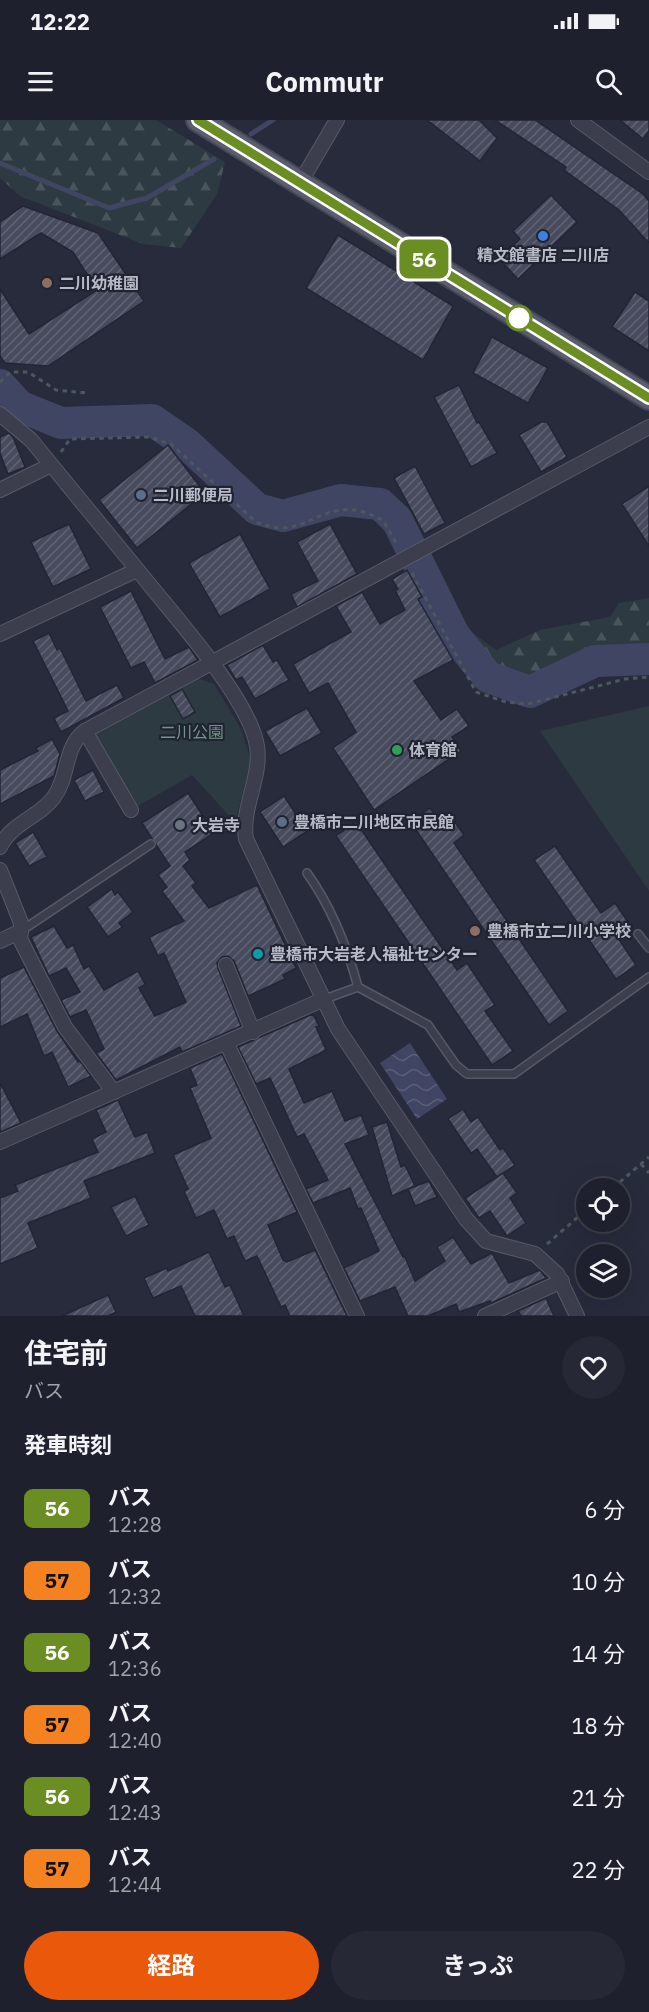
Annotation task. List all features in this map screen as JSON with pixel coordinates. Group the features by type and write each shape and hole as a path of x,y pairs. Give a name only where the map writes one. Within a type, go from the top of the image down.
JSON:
{"main road":[{"path":"198,120 649,398"}],"street":[{"path":"300,183 337,120"},
{"path":"578,120 649,172"},
{"path":"0,414 31,440 137,570 213,664 246,717 257,746 256,771 244,824 246,839 338,1029 466,1219 486,1241 535,1254 562,1281 577,1316"},
{"path":"0,847 9,832 53,799 62,784 72,747 78,736 85,731 213,664 404,557 649,427"},
{"path":"0,490 51,465"},
{"path":"0,634 137,570"},
{"path":"85,731 131,810"},
{"path":"0,870 21,923 20,939 65,1027 114,1092"},
{"path":"0,941 21,931"},
{"path":"225,965 253,1032"},
{"path":"0,1142 227,1044 322,1000"},
{"path":"227,1044 357,1316"},
{"path":"484,1316 562,1281"}],"lane":[{"path":"21,931 151,844"},
{"path":"308,873 324,896 358,987 428,1025 456,1065 467,1074 501,1076 514,1074 649,977"},
{"path":"638,934 649,948"},
{"path":"322,1000 358,987"}],"path":[{"path":"0,382 10,372 28,372 56,390 87,393"},
{"path":"51,465 70,439 149,437 171,444 256,522 268,526 294,528 328,514 352,510 383,520 476,692 506,702 528,704 625,679 649,677"},
{"path":"625,1178 649,1157"},
{"path":"641,1164 649,1173"},
{"path":"535,1254 576,1219"}],"green space":[{"path":"0,120 156,120 225,162 217,194 181,248 143,244 20,196 0,178"},
{"path":"649,598 649,652 537,684 483,685 462,649 470,631 496,650 540,630 610,617 619,603"},
{"name":"二川公園","path":"198,678 214,684 241,729 251,761 235,822 192,775 131,810 91,736"},
{"path":"649,706 649,891 540,731"}],"water":[{"path":"410,1043 447,1099 417,1119 380,1063"}],"building":[{"path":"427,120 479,120 497,138 480,161"},
{"path":"495,120 535,120 643,194 649,201 649,243 619,210 564,170 566,167"},
{"path":"620,120 649,120 649,131 643,139"},
{"path":"551,195 577,222 518,279 499,259 520,239 513,231"},
{"path":"23,206 98,233 144,301 48,366 5,363 0,356 0,289 29,334 97,290 73,252 41,233 0,259 0,222"},
{"path":"338,235 453,306 423,360 306,288"},
{"path":"635,292 649,301 649,351 612,327"},
{"path":"492,337 548,368 528,403 473,373"},
{"path":"459,385 477,423 479,422 497,453 471,467 434,397"},
{"path":"541,422 547,422 567,457 541,472 519,435"},
{"path":"9,433 13,437 25,467 8,474 0,453 0,437"},
{"path":"168,445 205,493 137,548 99,500"},
{"path":"415,466 445,523 424,534 394,478"},
{"path":"649,486 649,546 622,504"},
{"path":"69,524 91,569 53,587 31,542"},
{"path":"330,524 357,574 297,607 291,594 318,581 297,542"},
{"path":"240,534 270,589 220,617 189,563"},
{"path":"407,570 422,597 418,599 453,660 414,681 441,720 457,709 469,726 452,737 461,751 374,810 333,748 356,732 328,683 309,693 293,664 351,632 336,606 362,592 380,624 405,610 392,579"},
{"path":"131,591 165,659 189,647 198,660 155,683 144,662 131,668 100,607"},
{"path":"49,633 57,650 60,648 86,701 117,685 124,698 61,732 54,718 68,711 33,641"},
{"path":"263,645 273,662 277,660 289,680 255,699 242,677 236,680 227,665"},
{"path":"182,689 195,712 183,719 170,696"},
{"path":"307,708 322,733 280,756 265,731"},
{"path":"52,739 60,754 54,776 0,804 0,770 38,751 36,748"},
{"path":"93,770 104,792 85,801 74,780"},
{"path":"188,793 214,833 185,852 190,860 183,866 196,883 192,886 209,908 257,885 296,968 283,975 285,979 248,996 234,961 228,956 222,957 217,963 218,968 241,1026 182,1052 180,1047 116,1080 96,1053 104,1049 86,1010 70,1017 61,1000 80,992 66,968 49,976 31,937 54,926 67,948 73,945 84,969 89,966 104,990 138,971 145,984 139,988 155,1016 186,1002 164,953 158,956 149,937 184,921 162,891 167,887 158,875 170,866 142,823"},
{"name":"豊橋市二川地区市民館","path":"284,796 307,831 283,847 260,812"},
{"path":"430,808 440,822 450,815 464,835 454,843 568,1011 549,1025 410,821"},
{"path":"356,822 457,970 467,963 495,1005 485,1011 513,1051 492,1065 336,836"},
{"path":"33,832 47,857 29,866 15,843"},
{"path":"555,846 601,913 615,903 632,928 618,938 636,965 616,979 534,860"},
{"path":"112,889 115,895 118,892 133,912 119,923 122,927 108,937 87,907"},
{"path":"24,967 57,1031 78,1062 80,1061 91,1076 68,1087 52,1052 44,1056 27,1014 0,1027 0,978"},
{"path":"313,1014 326,1050 289,1069 304,1103 332,1091 345,1121 361,1115 369,1135 345,1144 405,1257 415,1281 445,1261 437,1247 453,1237 471,1264 492,1253 509,1283 540,1270 546,1278 491,1303 490,1301 459,1312 456,1304 428,1316 408,1316 395,1287 360,1301 344,1268 379,1251 361,1208 358,1209 350,1188 313,1203 306,1189 328,1180 304,1134 297,1137 270,1078 256,1084 238,1047"},
{"path":"222,1054 297,1212 268,1225 283,1260 287,1262 315,1250 347,1316 290,1316 285,1305 281,1307 257,1256 245,1261 234,1236 227,1239 214,1210 196,1218 184,1191 188,1189 173,1155 211,1138 190,1088 197,1085 190,1068"},
{"path":"0,1083 21,1123 0,1132"},
{"path":"118,1100 135,1137 147,1132 155,1153 84,1181 91,1198 28,1223 38,1248 0,1264 0,1198 18,1191 15,1185 98,1152 92,1139 106,1132 96,1110"},
{"path":"463,1109 471,1122 478,1117 500,1150 503,1148 515,1165 497,1177 477,1149 471,1153 448,1119"},
{"path":"387,1122 401,1167 405,1165 415,1186 392,1196 372,1127"},
{"path":"503,1173 517,1193 510,1198 526,1223 507,1236 490,1211 479,1218 465,1198"},
{"path":"429,1181 437,1197 415,1206 408,1189"},
{"path":"135,1196 149,1225 126,1236 111,1207"},
{"path":"209,1252 225,1287 230,1285 244,1316 195,1316 181,1286 153,1298 144,1278 167,1268 168,1271"},
{"path":"108,1295 116,1312 108,1316 62,1316"},
{"path":"546,1298 554,1316 521,1316 518,1311"}],"waterway":[{"path":"251,134 273,120"},
{"path":"0,163 109,208 147,198 214,159"},
{"path":"0,385 19,406 61,423 152,420 187,444 257,509 283,516 341,500 380,504 397,520 454,635 488,677 530,692 595,661 649,659"}],"bus line":[{"name":"56","path":"198,120 649,398"}],"place":[{"name":"精文館書店 二川店","path":"543,236"},
{"name":"二川幼稚園","path":"47,283"},
{"name":"二川郵便局","path":"141,495"},
{"name":"体育館","path":"397,750"},
{"name":"豊橋市二川地区市民館","path":"282,822"},
{"name":"大岩寺","path":"180,825"},
{"name":"豊橋市立二川小学校","path":"475,931"},
{"name":"豊橋市大岩老人福祉センター","path":"258,954"}]}
